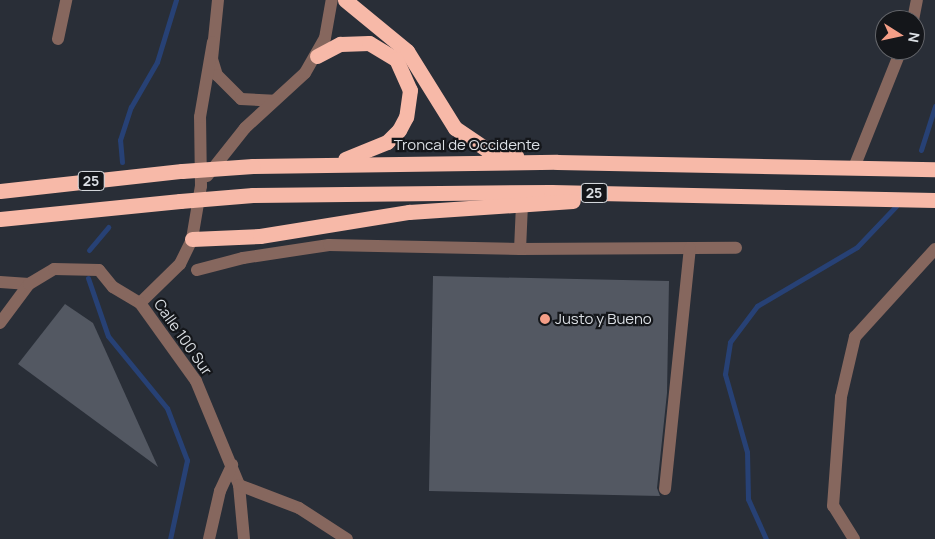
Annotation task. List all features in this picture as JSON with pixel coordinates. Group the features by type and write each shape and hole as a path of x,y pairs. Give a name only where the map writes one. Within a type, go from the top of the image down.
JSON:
{"highway":[{"path":"345,0 407,50 442,113 470,141 508,155 557,162"},
{"path":"317,56 340,44 369,43 396,59 410,90 406,117 399,130 387,142 336,163"},
{"name":"Troncal de Occidente","path":"0,191 182,171 336,163 557,162 855,165 935,169"},
{"path":"192,240 260,236 409,212 671,194"},
{"name":"25","path":"0,219 180,200 253,196 671,194 935,200"}],"street":[{"path":"58,39 66,0"},
{"path":"140,303 180,264 192,240 202,186 200,117 218,0"},
{"path":"202,186 218,158 317,56 332,0"},
{"path":"213,42 212,59 227,89 249,101 274,101"},
{"path":"855,165 897,60"},
{"path":"520,249 522,204"},
{"path":"197,270 243,258 329,245 520,249 736,248"},
{"path":"665,489 690,248"},
{"path":"854,539 833,506 841,397 855,337 935,252"},
{"name":"Calle 100 Sur","path":"29,284 54,270 98,270 113,287 140,303 196,381 239,485 244,539"},
{"path":"0,282 29,284"},
{"path":"0,323 29,284"},
{"path":"209,539 220,491 232,465"},
{"path":"239,485 299,508 346,539"}],"building":[{"path":"433,276 669,281 667,393 657,488 660,496 429,491"},
{"path":"65,304 93,323 158,467 18,364"}],"waterway":[{"path":"122,162 120,140 131,107 157,62 176,0"},
{"path":"921,150 935,106"},
{"path":"766,539 748,499 747,452 725,374 730,342 757,306 857,247 896,206"},
{"path":"89,250 108,227"},
{"path":"88,278 108,336 167,408 187,460 170,539"}],"place":[{"name":"Justo y Bueno","path":"545,319"}]}
